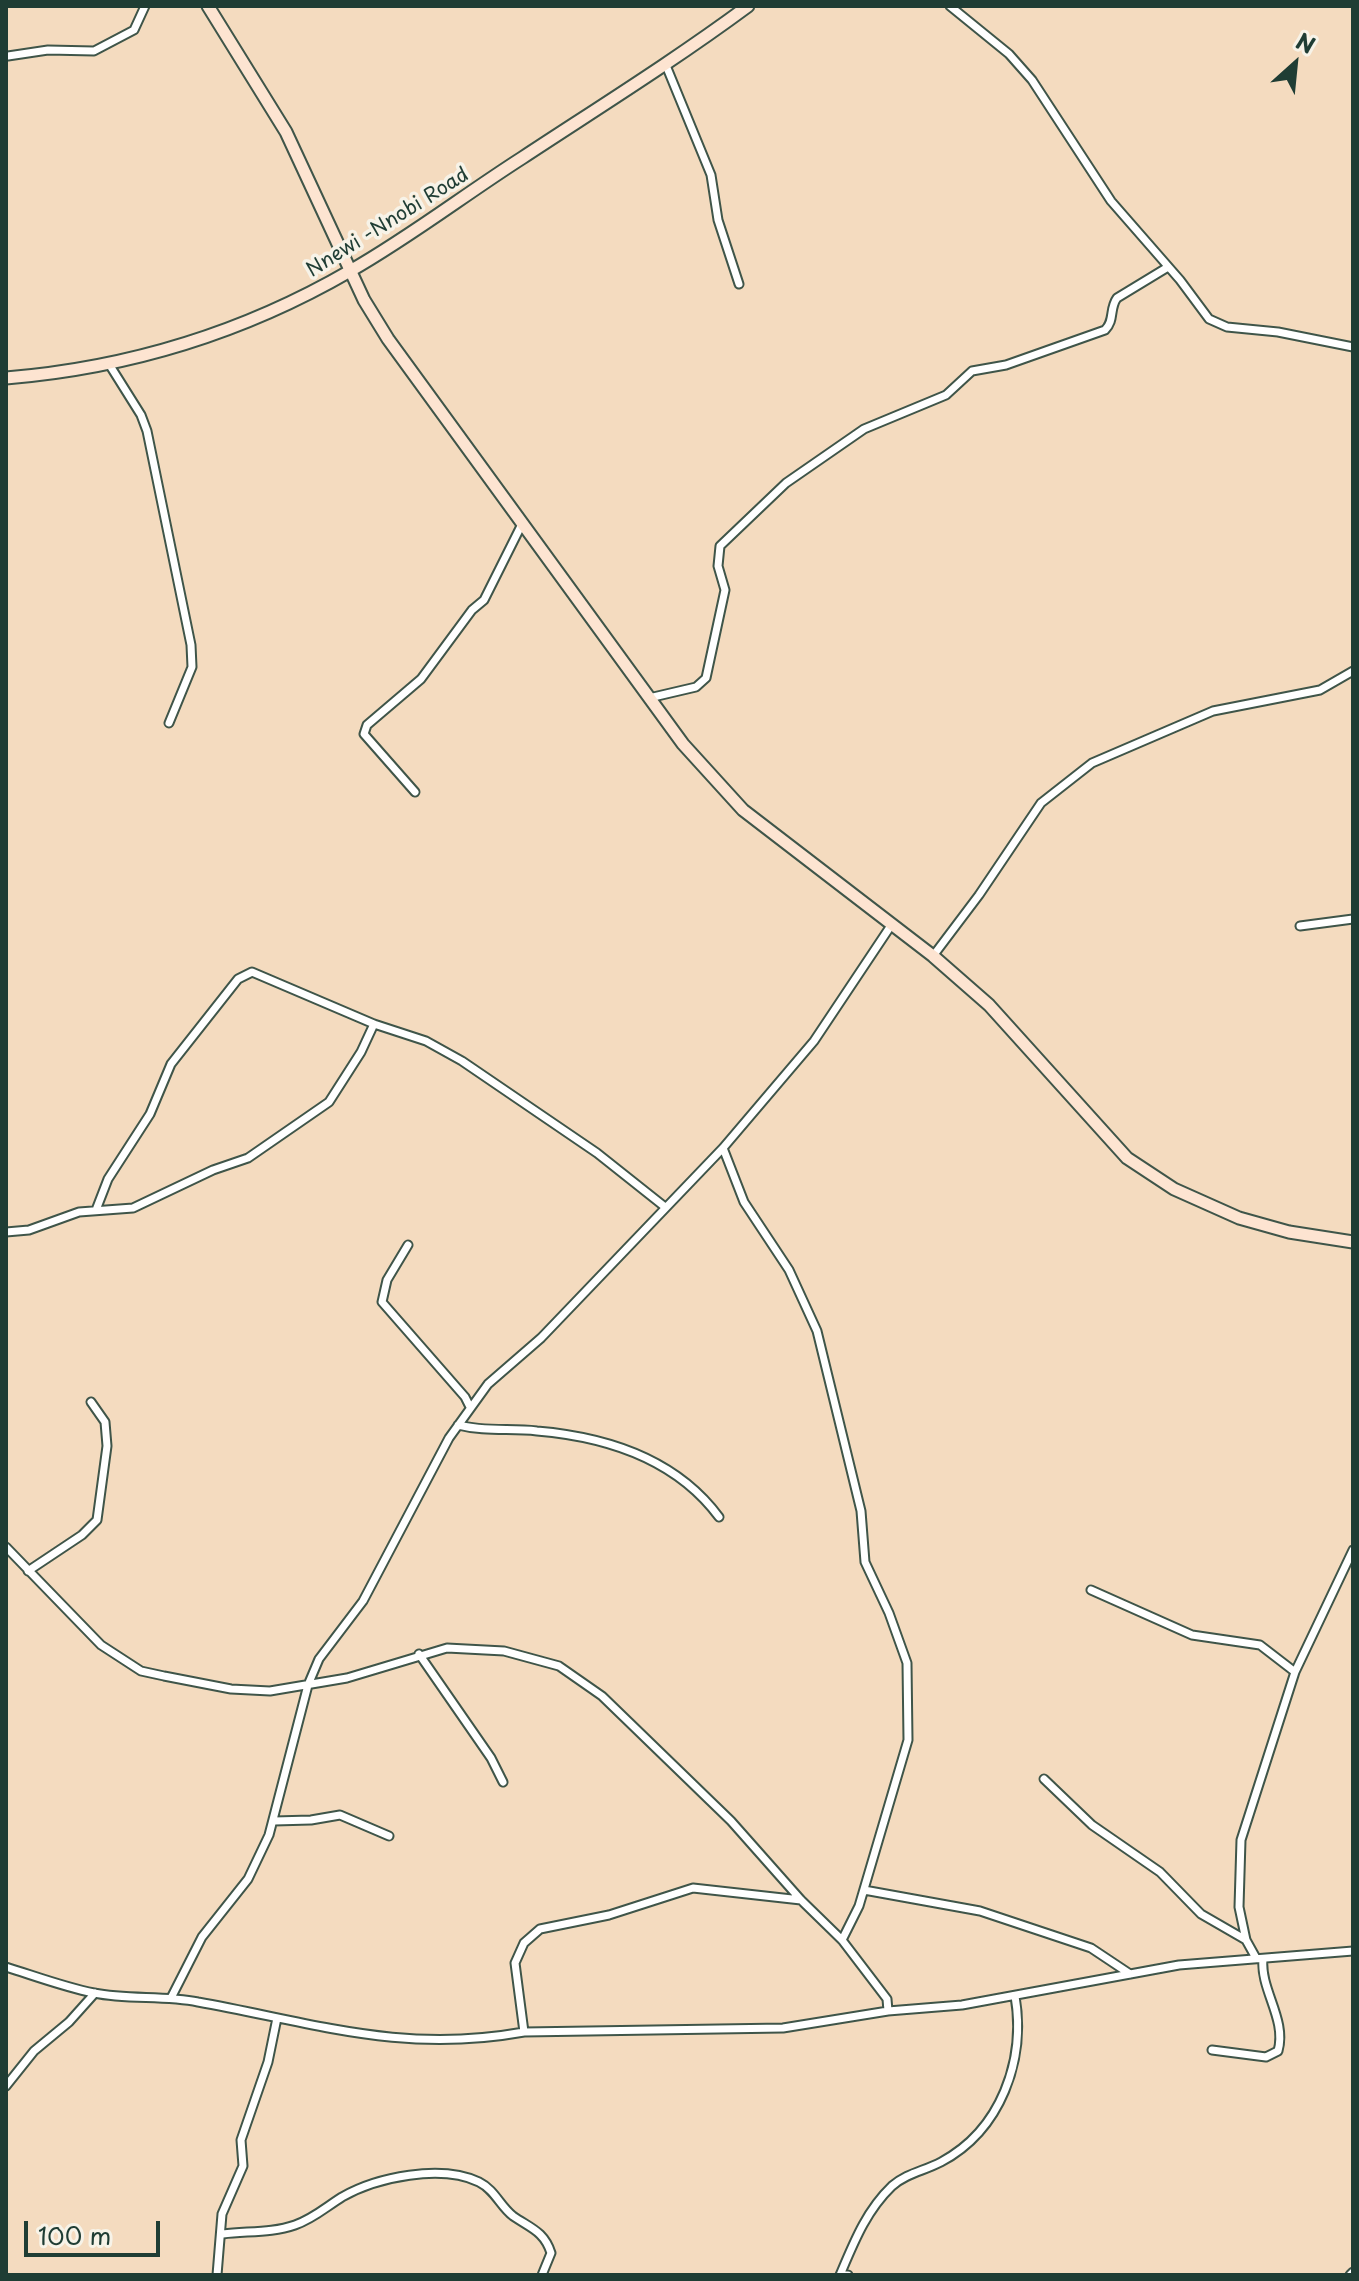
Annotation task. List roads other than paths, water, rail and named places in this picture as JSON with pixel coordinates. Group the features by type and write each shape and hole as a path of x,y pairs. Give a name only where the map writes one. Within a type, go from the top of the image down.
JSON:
{"street":[{"path":"8,56 48,50 94,51 134,30 145,6"},
{"path":"208,6 286,132 364,300 388,339 521,526 683,744 743,810 933,956 989,1005 1127,1158 1174,1189 1239,1218 1289,1232 1353,1242"},
{"name":"Nnewi -Nnobi Road","path":"6,378 109,364 201,340 310,294 352,270 748,6"},
{"path":"950,6 1009,54 1032,80 1111,201 1216,324 1353,347"},
{"path":"665,63 711,175 718,220 739,284"},
{"path":"649,698 696,687 706,678 725,590 718,566 720,546 786,483 864,429 946,395 972,371 1006,365 1105,330 1113,320 1113,303 1117,298 1168,267"},
{"path":"109,364 141,415 147,431 191,645 192,667 169,723"},
{"path":"415,792 374,749 364,734 367,725 432,667 472,610 484,600 521,526"},
{"path":"933,956 979,895 1041,803 1092,763 1213,711 1320,690 1353,671"},
{"path":"1300,926 1353,919"},
{"path":"171,1998 207,1929 248,1879 274,1821 308,1685 319,1659 363,1601 427,1475 470,1407 488,1384 541,1338 723,1148 814,1041 892,924"},
{"path":"96,1210 108,1179 150,1114 171,1064 243,975 258,974 374,1024 426,1041 502,1085 597,1153 665,1207"},
{"path":"6,1232 29,1230 96,1210 133,1208 149,1203 264,1148 329,1102 361,1052 374,1024"},
{"path":"723,1148 744,1202 789,1270 817,1331 861,1511 865,1562 889,1613 907,1663 908,1740 864,1890 842,1940"},
{"path":"408,1245 387,1280 382,1302 465,1397 470,1407"},
{"path":"28,1571 82,1535 97,1520 107,1446 105,1422 91,1402"},
{"path":"458,1425 479,1430 559,1434 646,1455 704,1496 719,1517"},
{"path":"6,1547 101,1645 141,1671 254,1691 347,1678 447,1648 504,1651 546,1662 581,1678 629,1720 646,1742 731,1821 801,1900 842,1940 887,1999 888,2011"},
{"path":"1246,1940 1239,1907 1241,1840 1295,1672 1353,1550"},
{"path":"1091,1590 1192,1635 1260,1645 1295,1672"},
{"path":"419,1654 491,1758 503,1782"},
{"path":"1044,1779 1092,1825 1160,1872 1201,1914 1246,1940 1260,1958 1262,1975 1277,2017 1278,2051 1266,2057 1212,2050"},
{"path":"274,1821 340,1815 389,1836"},
{"path":"524,2032 515,1963 524,1943 540,1929 609,1915 693,1888 801,1900"},
{"path":"864,1890 980,1911 1091,1948 1130,1974"},
{"path":"6,1967 95,1993 171,1998 387,2039 485,2039 524,2032 783,2028 888,2011 962,2005 1130,1974 1260,1958 1353,1951"},
{"path":"6,2086 34,2051 69,2022 95,1993"},
{"path":"845,2275 865,2219 885,2194 906,2176 940,2163 966,2145 991,2115 1016,2064 1019,2034 1015,1996"},
{"path":"217,2275 223,2234 222,2214 243,2166 241,2140 268,2062 277,2018"},
{"path":"223,2234 276,2231 297,2224 345,2195 394,2179 464,2178 489,2188 513,2216 533,2225 541,2234 551,2253 542,2275"}]}
